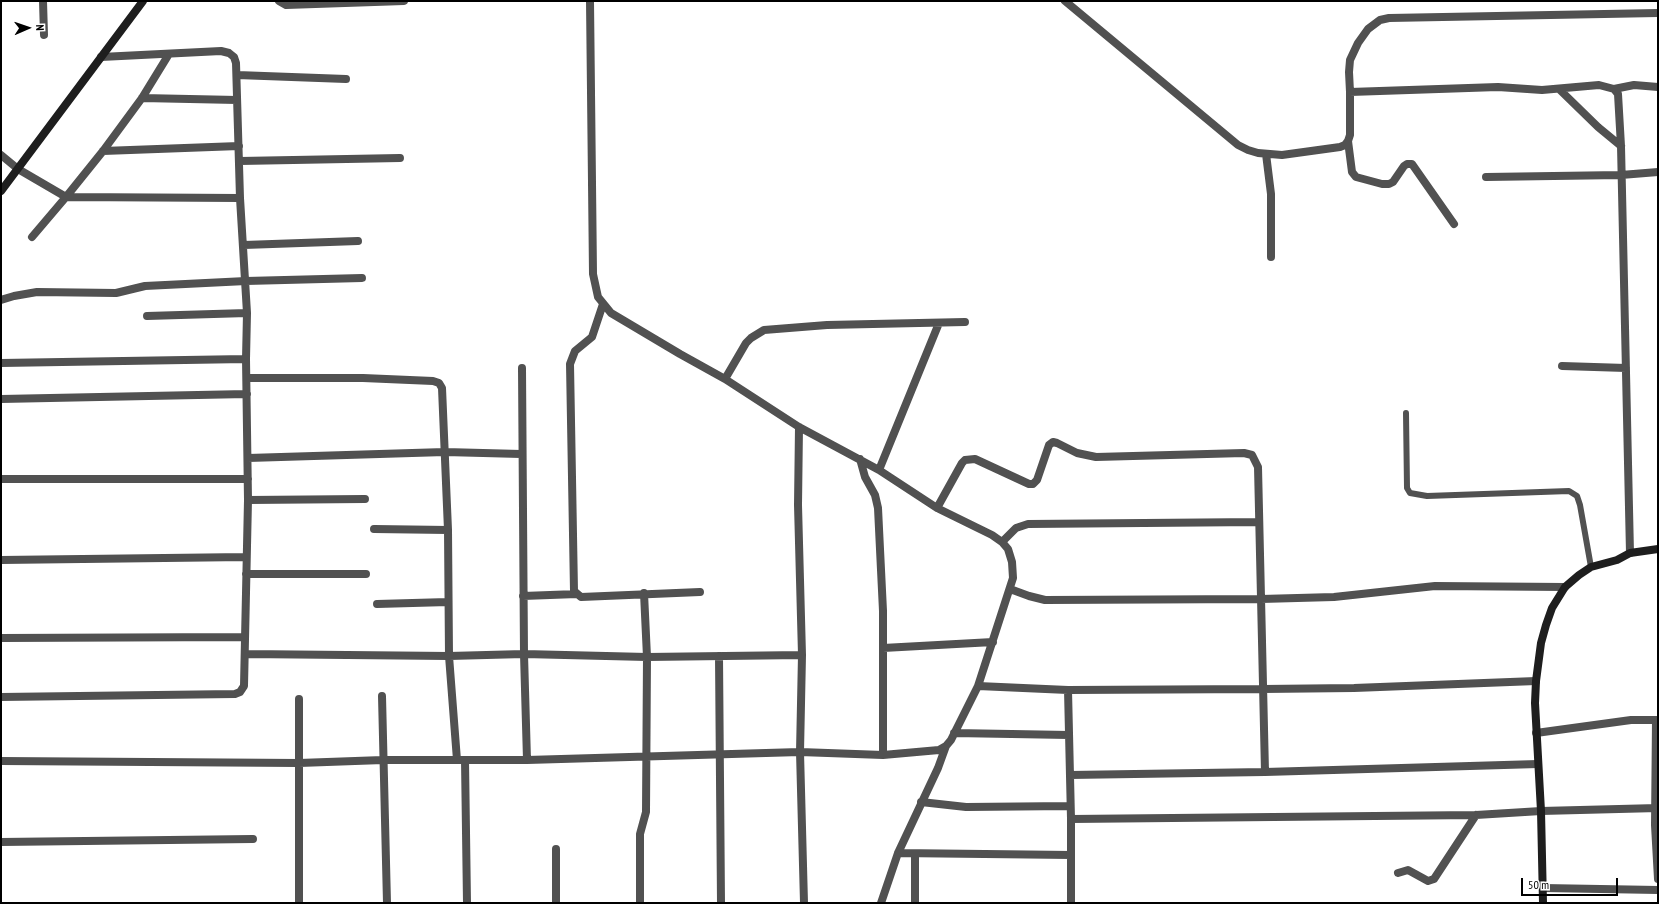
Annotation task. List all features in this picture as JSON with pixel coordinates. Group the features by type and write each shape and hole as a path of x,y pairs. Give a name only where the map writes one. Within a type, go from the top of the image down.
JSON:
{"street":[{"path":"43,1 44,35"},
{"path":"1,192 143,1"},
{"path":"279,1 286,5 404,1"},
{"path":"590,1 593,274 598,297 603,304 611,313 725,379 799,427 879,470 937,508 992,535 1002,542 1008,549 1012,562 1013,578 978,686 946,746 938,768 898,853 881,903"},
{"path":"1065,1 1238,145 1248,150 1266,154 1282,155 1340,147 1348,141"},
{"path":"1454,224 1413,164 1409,163 1404,166 1394,182 1389,184 1382,184 1356,178 1352,172 1348,141 1351,123 1350,60 1358,43 1368,29 1380,20 1389,18 1658,13"},
{"path":"1,697 235,694 240,692 244,686 248,500 246,378 247,313 240,198 237,76 234,57 229,53 221,52 101,57"},
{"path":"32,237 103,151 142,98 169,54"},
{"path":"237,76 346,79"},
{"path":"1350,92 1498,87 1542,90 1599,85 1614,89 1634,85 1658,87"},
{"path":"1559,89 1598,127 1621,146"},
{"path":"1614,89 1620,99 1630,553"},
{"path":"142,98 237,100"},
{"path":"103,151 239,146"},
{"path":"1266,154 1271,194 1271,257"},
{"path":"1,155 18,168 66,197 240,198"},
{"path":"240,161 400,158"},
{"path":"1486,177 1621,175 1658,172"},
{"path":"244,245 358,241"},
{"path":"1,300 37,292 116,293 145,286 246,281 362,278"},
{"path":"576,594 574,586 570,364 575,351 579,346 592,337 603,304"},
{"path":"147,316 247,313"},
{"path":"725,379 746,343 764,330 827,325 965,322"},
{"path":"879,470 939,323"},
{"path":"1,363 246,359"},
{"path":"1562,366 1626,368"},
{"path":"522,368 523,439 521,454 527,760"},
{"path":"246,378 363,378 434,381 439,383 442,388 444,395 448,530 449,656 461,760 467,903"},
{"path":"1,399 247,394"},
{"path":"799,427 798,506 802,655 800,752 804,903"},
{"path":"937,508 965,460 975,459 1029,484 1033,484 1038,480 1048,445 1055,442 1078,453 1096,456 1249,454 1255,458 1258,467 1265,772"},
{"path":"248,458 445,452 521,454"},
{"path":"860,459 865,477 875,495 878,508 883,611 883,755"},
{"path":"1,479 248,479"},
{"path":"248,500 365,499"},
{"path":"1002,542 1016,528 1028,524 1259,522"},
{"path":"374,530 448,530"},
{"path":"1543,903 1541,811 1536,733 1536,681 1541,643 1546,625 1552,608 1565,587 1578,575 1591,567 1617,560 1630,553 1658,549"},
{"path":"1,560 246,557"},
{"path":"246,574 366,574"},
{"path":"1010,589 1045,600 1334,596 1435,586 1565,587"},
{"path":"523,596 576,594 581,597 644,593 700,592"},
{"path":"640,903 640,834 646,812 645,757 647,657 644,593"},
{"path":"377,604 448,602"},
{"path":"1,638 245,637"},
{"path":"882,648 993,642"},
{"path":"245,654 449,656 524,654 647,657 802,655"},
{"path":"719,656 721,903"},
{"path":"978,686 1068,690 1263,689 1354,688 1536,681"},
{"path":"1068,690 1071,903"},
{"path":"382,696 387,903"},
{"path":"299,699 300,903"},
{"path":"1536,733 1631,720 1657,720 1658,879"},
{"path":"954,733 1069,735"},
{"path":"1,761 299,762 383,760 527,760 800,752 883,755 939,750 946,746"},
{"path":"1070,775 1265,772 1538,764"},
{"path":"921,802 966,807 1070,806"},
{"path":"1071,820 1476,814 1657,808"},
{"path":"1398,872 1408,870 1428,881 1434,879 1476,814"},
{"path":"1,842 253,839"},
{"path":"556,849 556,903"},
{"path":"898,853 914,855 1071,855"},
{"path":"914,855 915,903"},
{"path":"1543,888 1658,890"}],"lane":[{"path":"1406,413 1407,488 1410,493 1427,496 1569,491 1577,496 1580,505 1591,567"}]}
